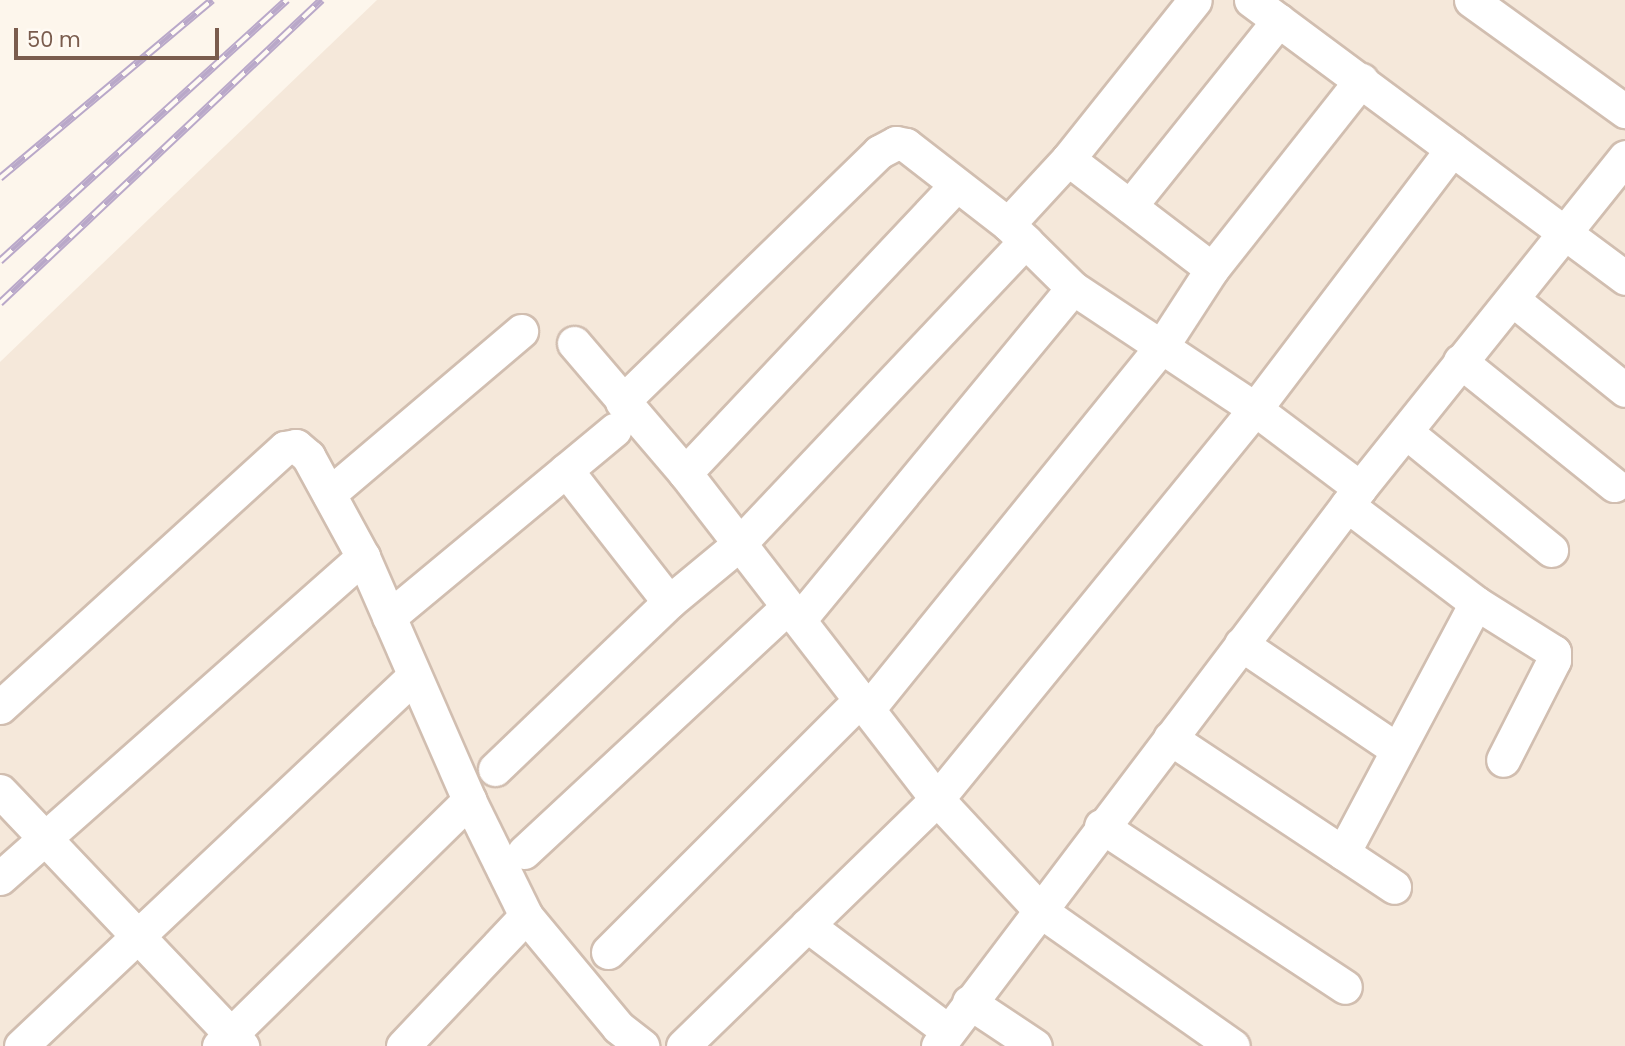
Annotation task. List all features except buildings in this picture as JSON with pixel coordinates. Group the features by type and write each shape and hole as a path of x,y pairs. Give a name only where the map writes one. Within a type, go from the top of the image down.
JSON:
{"street":[{"path":"495,769 668,602 739,544 1017,233 1068,159 1195,0"},
{"path":"1251,0 1566,231 1625,278"},
{"path":"1472,0 1625,111"},
{"path":"1129,206 1279,20"},
{"path":"608,952 864,704 1162,346 1212,269 1361,80"},
{"path":"389,618 566,470 886,146 906,145 1017,233 1073,288 1255,409 1476,603 1554,652 1554,660 1503,760"},
{"path":"683,1046 937,799 1255,409 1452,149"},
{"path":"807,925 942,1038 1042,912 1101,826 1354,496 1625,157"},
{"path":"1068,159 1212,269"},
{"path":"685,473 956,185"},
{"path":"524,852 793,614 1073,288"},
{"path":"1512,299 1625,390"},
{"path":"329,494 521,331"},
{"path":"574,343 618,416 685,473 937,799 1042,912 1233,1046"},
{"path":"1460,362 1614,485"},
{"path":"1406,432 1551,550"},
{"path":"0,707 285,448 296,446 308,456 363,557 469,800 526,916 620,1040"},
{"path":"566,470 668,602"},
{"path":"0,878 363,557"},
{"path":"1343,853 1476,603"},
{"path":"1241,644 1396,749"},
{"path":"21,1046 414,676"},
{"path":"1170,738 1394,887"},
{"path":"0,791 41,839 136,936 231,1042 469,800"},
{"path":"1101,826 1345,988"},
{"path":"403,1046 526,916"},
{"path":"969,1002 1035,1046"}],"shaded area":[{"path":"377,0 1625,0 1625,1046 0,1046 0,362"}],"railway":[{"path":"0,178 212,0"},
{"path":"0,261 287,0"},
{"path":"0,303 322,0"}]}
